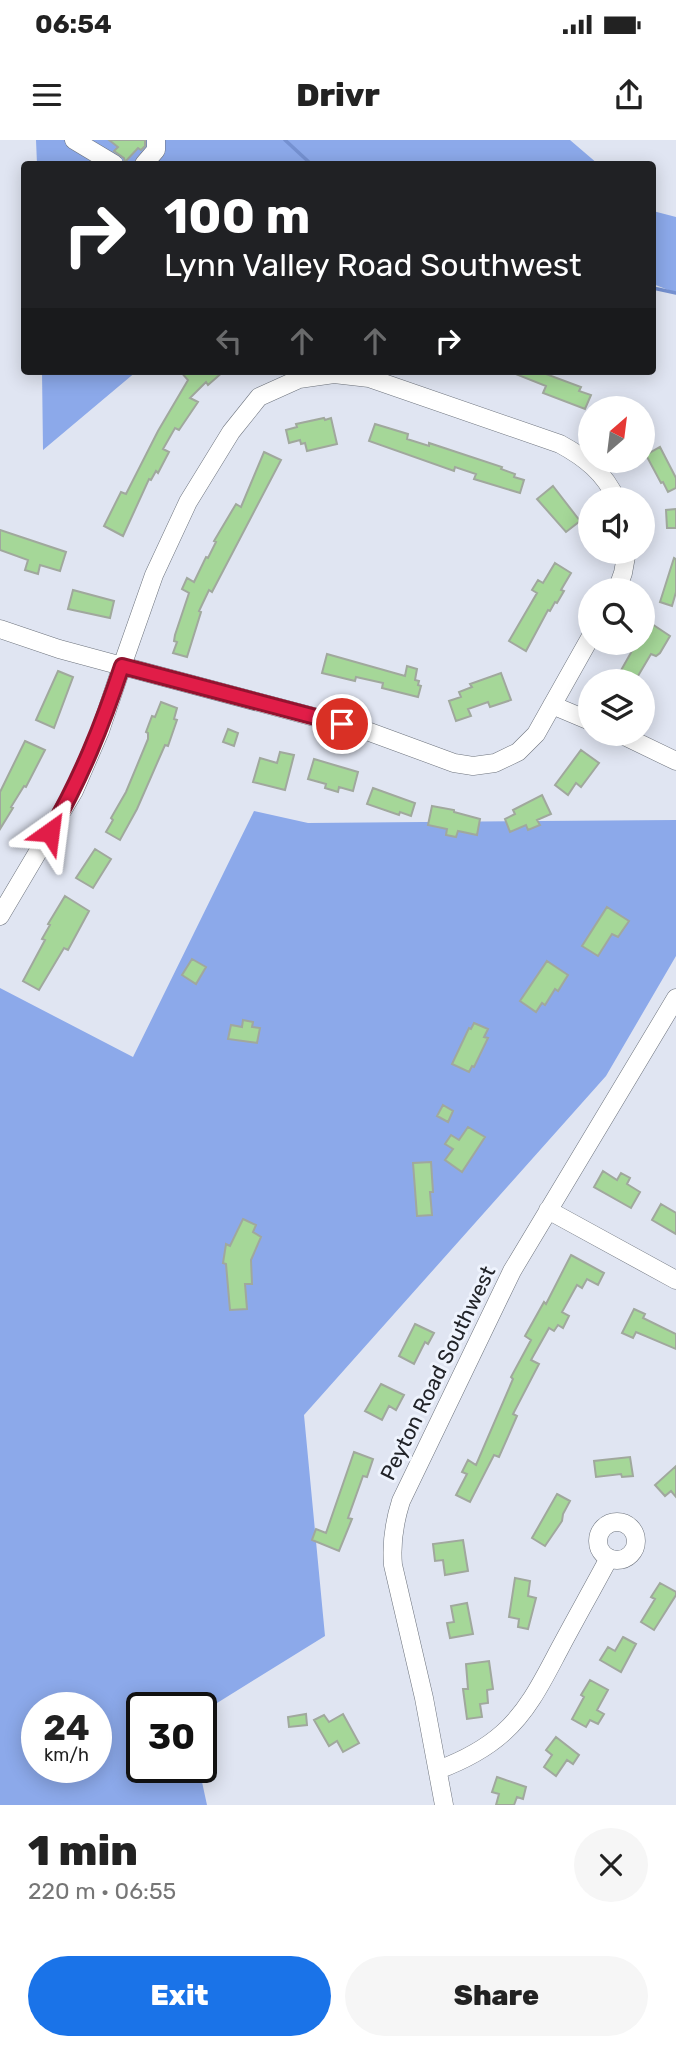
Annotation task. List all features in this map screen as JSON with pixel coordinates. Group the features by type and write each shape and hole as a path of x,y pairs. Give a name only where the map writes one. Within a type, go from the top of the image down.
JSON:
{"street":[{"path":"74,140 109,161"},
{"path":"147,161 156,150 156,141"},
{"path":"0,916 74,790 100,731 154,575 188,502 209,465 259,397 299,379 327,375"},
{"path":"343,375 369,378 559,444 581,456 599,472 608,487"},
{"path":"0,629 59,649 367,731 454,763 474,766 495,763 518,752 536,734 580,655"},
{"path":"552,705 578,716"},
{"path":"645,746 676,761"},
{"name":"Peyton Road Southwest","path":"444,1805 424,1698 393,1565 393,1525 401,1501 512,1271 675,1002"},
{"path":"548,1210 676,1280"},
{"path":"438,1770 483,1749 520,1715 537,1691 609,1558"}],"shaded area":[{"path":"36,140 570,140 594,161 37,161"},
{"path":"656,212 676,217 676,293 656,285"},
{"path":"42,375 132,375 43,450"},
{"path":"254,811 308,823 676,820 676,956 606,1076 304,1415 325,1636 217,1703 217,1692 126,1692 126,1783 202,1783 207,1805 0,1805 0,988 133,1057"}],"building":[{"path":"109,140 145,140 145,146 141,150 138,148 126,161 114,151 118,147"},
{"path":"184,375 219,375 208,385 206,382 190,398 198,402 179,430 175,428 163,449 169,452 158,473 156,471 151,480 149,479 123,536 104,526 121,492 126,494 188,380"},
{"path":"518,375 549,375 581,387 579,391 591,395 578,396 578,406 543,393 546,386"},
{"path":"331,418 337,444 307,451 305,443 301,444 300,440 289,443 286,430 297,427 296,424"},
{"path":"375,424 408,434 407,439 429,446 429,443 502,467 501,469 515,474 514,477 524,480 520,493 474,479 476,474 455,467 454,471 369,441"},
{"path":"660,447 676,478 676,488 668,492 655,472 655,450"},
{"path":"264,452 281,460 212,592 209,590 199,611 201,612 187,657 173,653 177,642 174,641 175,635 189,593 182,589 187,578 194,582 236,504 241,507"},
{"path":"553,486 578,518 578,523 566,532 537,499"},
{"path":"676,509 676,528 667,528 666,510"},
{"path":"0,530 66,552 60,571 40,565 38,574 25,570 28,560 0,550"},
{"path":"674,558 676,592 672,606 660,602"},
{"path":"555,563 571,573 561,590 564,591 557,603 548,610 526,651 509,641 537,593 532,590 538,580 543,583"},
{"path":"73,590 114,601 110,618 68,609"},
{"path":"655,626 670,636 656,656 654,655"},
{"path":"327,654 405,676 407,666 417,669 415,680 419,681 418,685 421,686 418,697 382,688 383,683 356,677 355,681 322,673"},
{"path":"630,655 650,655 642,669 622,669"},
{"path":"58,671 73,677 54,728 36,720"},
{"path":"501,673 511,700 490,707 488,702 468,709 471,716 456,721 449,701 461,697 459,692 472,687 470,684"},
{"path":"161,702 177,708 174,719 177,720 168,746 165,745 120,840 106,832 148,739 146,732 152,716 155,717"},
{"path":"228,729 238,733 234,746 223,742"},
{"path":"25,741 45,750 0,829 0,792"},
{"path":"581,750 599,763 581,787 576,783 568,795 555,785"},
{"path":"280,752 294,755 285,790 253,782 260,758 277,763"},
{"path":"314,759 358,772 353,791 339,787 338,792 325,788 326,784 308,779"},
{"path":"373,788 415,803 411,816 400,812 399,815 367,804"},
{"path":"542,795 551,814 537,820 540,825 528,830 526,825 510,832 505,819 515,814 513,810"},
{"path":"432,806 480,819 477,835 458,831 456,837 446,835 447,829 428,825"},
{"path":"95,849 111,859 93,888 76,878"},
{"path":"65,896 89,911 68,950 64,948 39,990 23,981 45,940 42,939 50,925 48,924"},
{"path":"607,907 629,921 618,937 612,934 598,956 582,946"},
{"path":"192,959 206,967 196,984 182,975"},
{"path":"547,961 568,975 558,991 555,989 545,1005 542,1003 536,1012 520,1001"},
{"path":"243,1020 253,1022 252,1027 260,1028 257,1043 228,1039 231,1025 242,1027"},
{"path":"474,1023 488,1029 484,1037 488,1038 469,1072 452,1064"},
{"path":"443,1105 453,1111 448,1122 437,1116"},
{"path":"468,1127 485,1137 462,1172 445,1160 453,1149 445,1144 451,1135 459,1140"},
{"path":"431,1162 432,1215 417,1216 413,1163"},
{"path":"603,1171 617,1180 621,1173 630,1178 627,1184 640,1192 631,1208 594,1187"},
{"path":"661,1204 676,1213 676,1234 652,1220"},
{"path":"243,1219 256,1225 253,1232 261,1237 251,1260 252,1284 245,1284 247,1309 230,1310 226,1264 223,1263 226,1244 230,1246"},
{"path":"571,1255 604,1273 598,1285 587,1279 582,1288 577,1285 562,1312 569,1316 563,1328 558,1325 554,1331 549,1328 531,1360 539,1364 513,1414 517,1416 499,1457 494,1455 470,1502 456,1495 467,1474 462,1472 468,1460 476,1465 513,1379 511,1377 531,1340 525,1336 544,1302 546,1304"},
{"path":"634,1309 645,1314 643,1318 676,1334 676,1349 636,1332 633,1338 622,1333"},
{"path":"415,1324 434,1333 428,1344 425,1342 414,1364 399,1356"},
{"path":"381,1384 404,1395 396,1410 389,1406 382,1420 365,1411"},
{"path":"354,1452 373,1459 367,1477 363,1476 348,1518 352,1519 339,1551 312,1540 316,1529 326,1533"},
{"path":"630,1457 633,1476 622,1477 621,1474 596,1477 594,1461"},
{"path":"676,1466 676,1497 671,1491 665,1496 655,1485"},
{"path":"557,1494 570,1501 562,1521 545,1546 532,1538"},
{"path":"463,1540 468,1571 445,1575 443,1560 435,1561 433,1544"},
{"path":"515,1578 530,1581 528,1596 536,1598 528,1629 518,1627 519,1619 509,1617"},
{"path":"660,1583 676,1592 676,1595 654,1630 641,1622 655,1599 651,1597"},
{"path":"467,1603 473,1634 450,1638 447,1623 454,1622 451,1606"},
{"path":"623,1637 636,1644 621,1672 600,1660 608,1647 615,1651"},
{"path":"489,1661 493,1689 487,1690 488,1703 480,1704 482,1717 467,1719 463,1689 468,1689 466,1664"},
{"path":"590,1680 608,1690 597,1710 604,1714 598,1724 590,1720 586,1727 572,1719"},
{"path":"306,1714 307,1725 289,1727 288,1717"},
{"path":"343,1714 359,1743 343,1752 337,1741 329,1746 314,1720 324,1715 329,1722"},
{"path":"556,1737 579,1755 573,1764 567,1760 556,1776 544,1767 552,1755 546,1750"},
{"path":"497,1777 526,1787 523,1799 517,1797 514,1805 496,1805 499,1794 492,1792"}],"waterway":[{"path":"285,140 308,161"},
{"path":"656,289 676,293"}],"route":[{"path":"50,832 74,790 100,731 122,666 342,724"}]}
